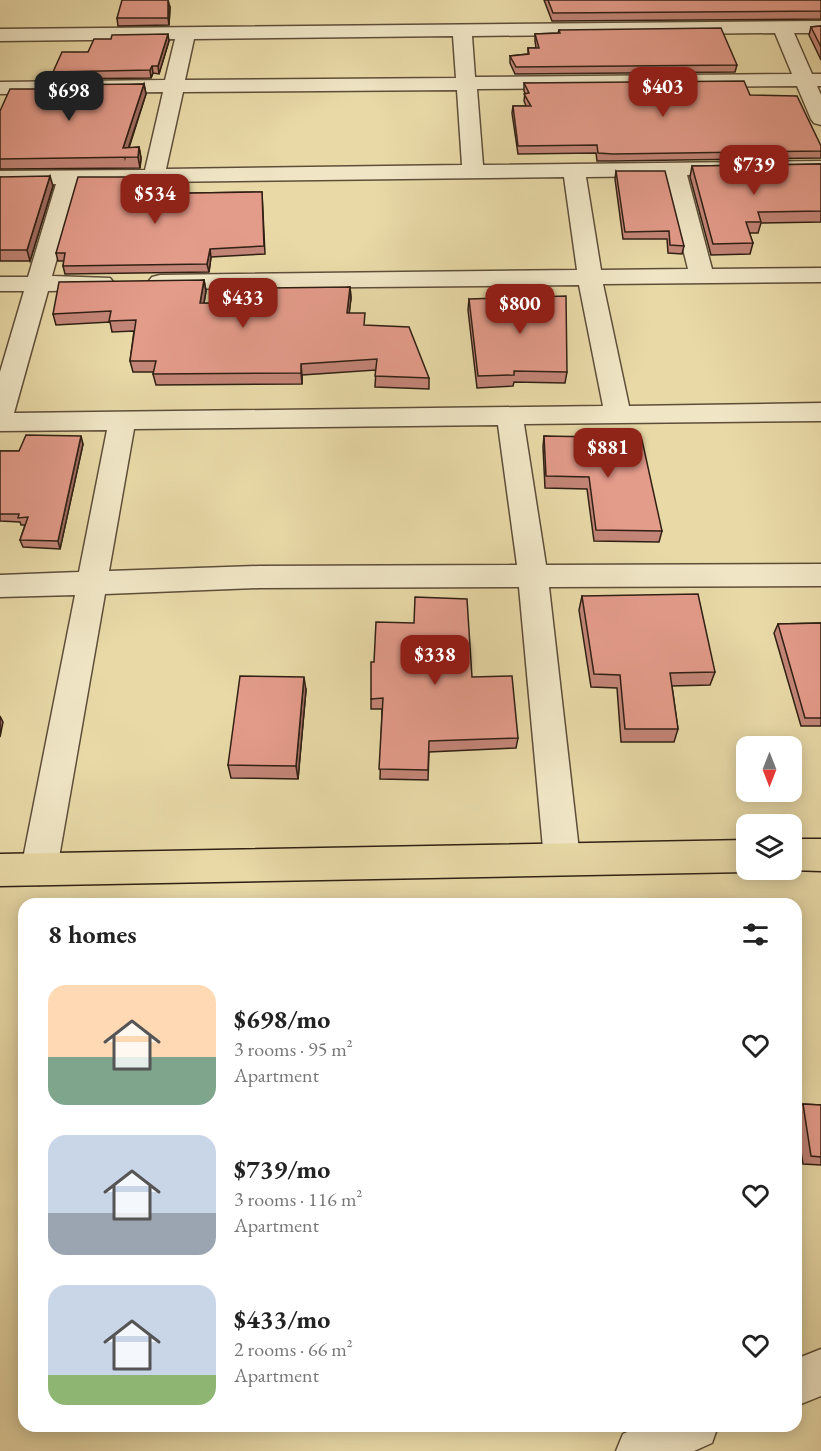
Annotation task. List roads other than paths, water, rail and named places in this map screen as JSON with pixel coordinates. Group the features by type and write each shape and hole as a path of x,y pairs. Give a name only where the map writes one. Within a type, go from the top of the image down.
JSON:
{"main road":[{"path":"802,855 821,855"},
{"path":"0,870 736,856"}],"street":[{"path":"739,9 747,28"},
{"path":"782,27 812,80 821,119"},
{"path":"0,35 821,27"},
{"path":"462,31 473,172"},
{"path":"154,176 186,33"},
{"path":"0,88 812,80"},
{"path":"0,178 821,167"},
{"path":"674,168 702,277"},
{"path":"574,170 590,278 618,416"},
{"path":"0,417 69,177"},
{"path":"0,284 821,275"},
{"path":"0,422 821,412"},
{"path":"510,417 533,576 562,859"},
{"path":"39,869 122,421"},
{"path":"0,586 259,577 821,575"},
{"path":"802,1380 821,1372"},
{"path":"640,1451 682,1432"}]}
